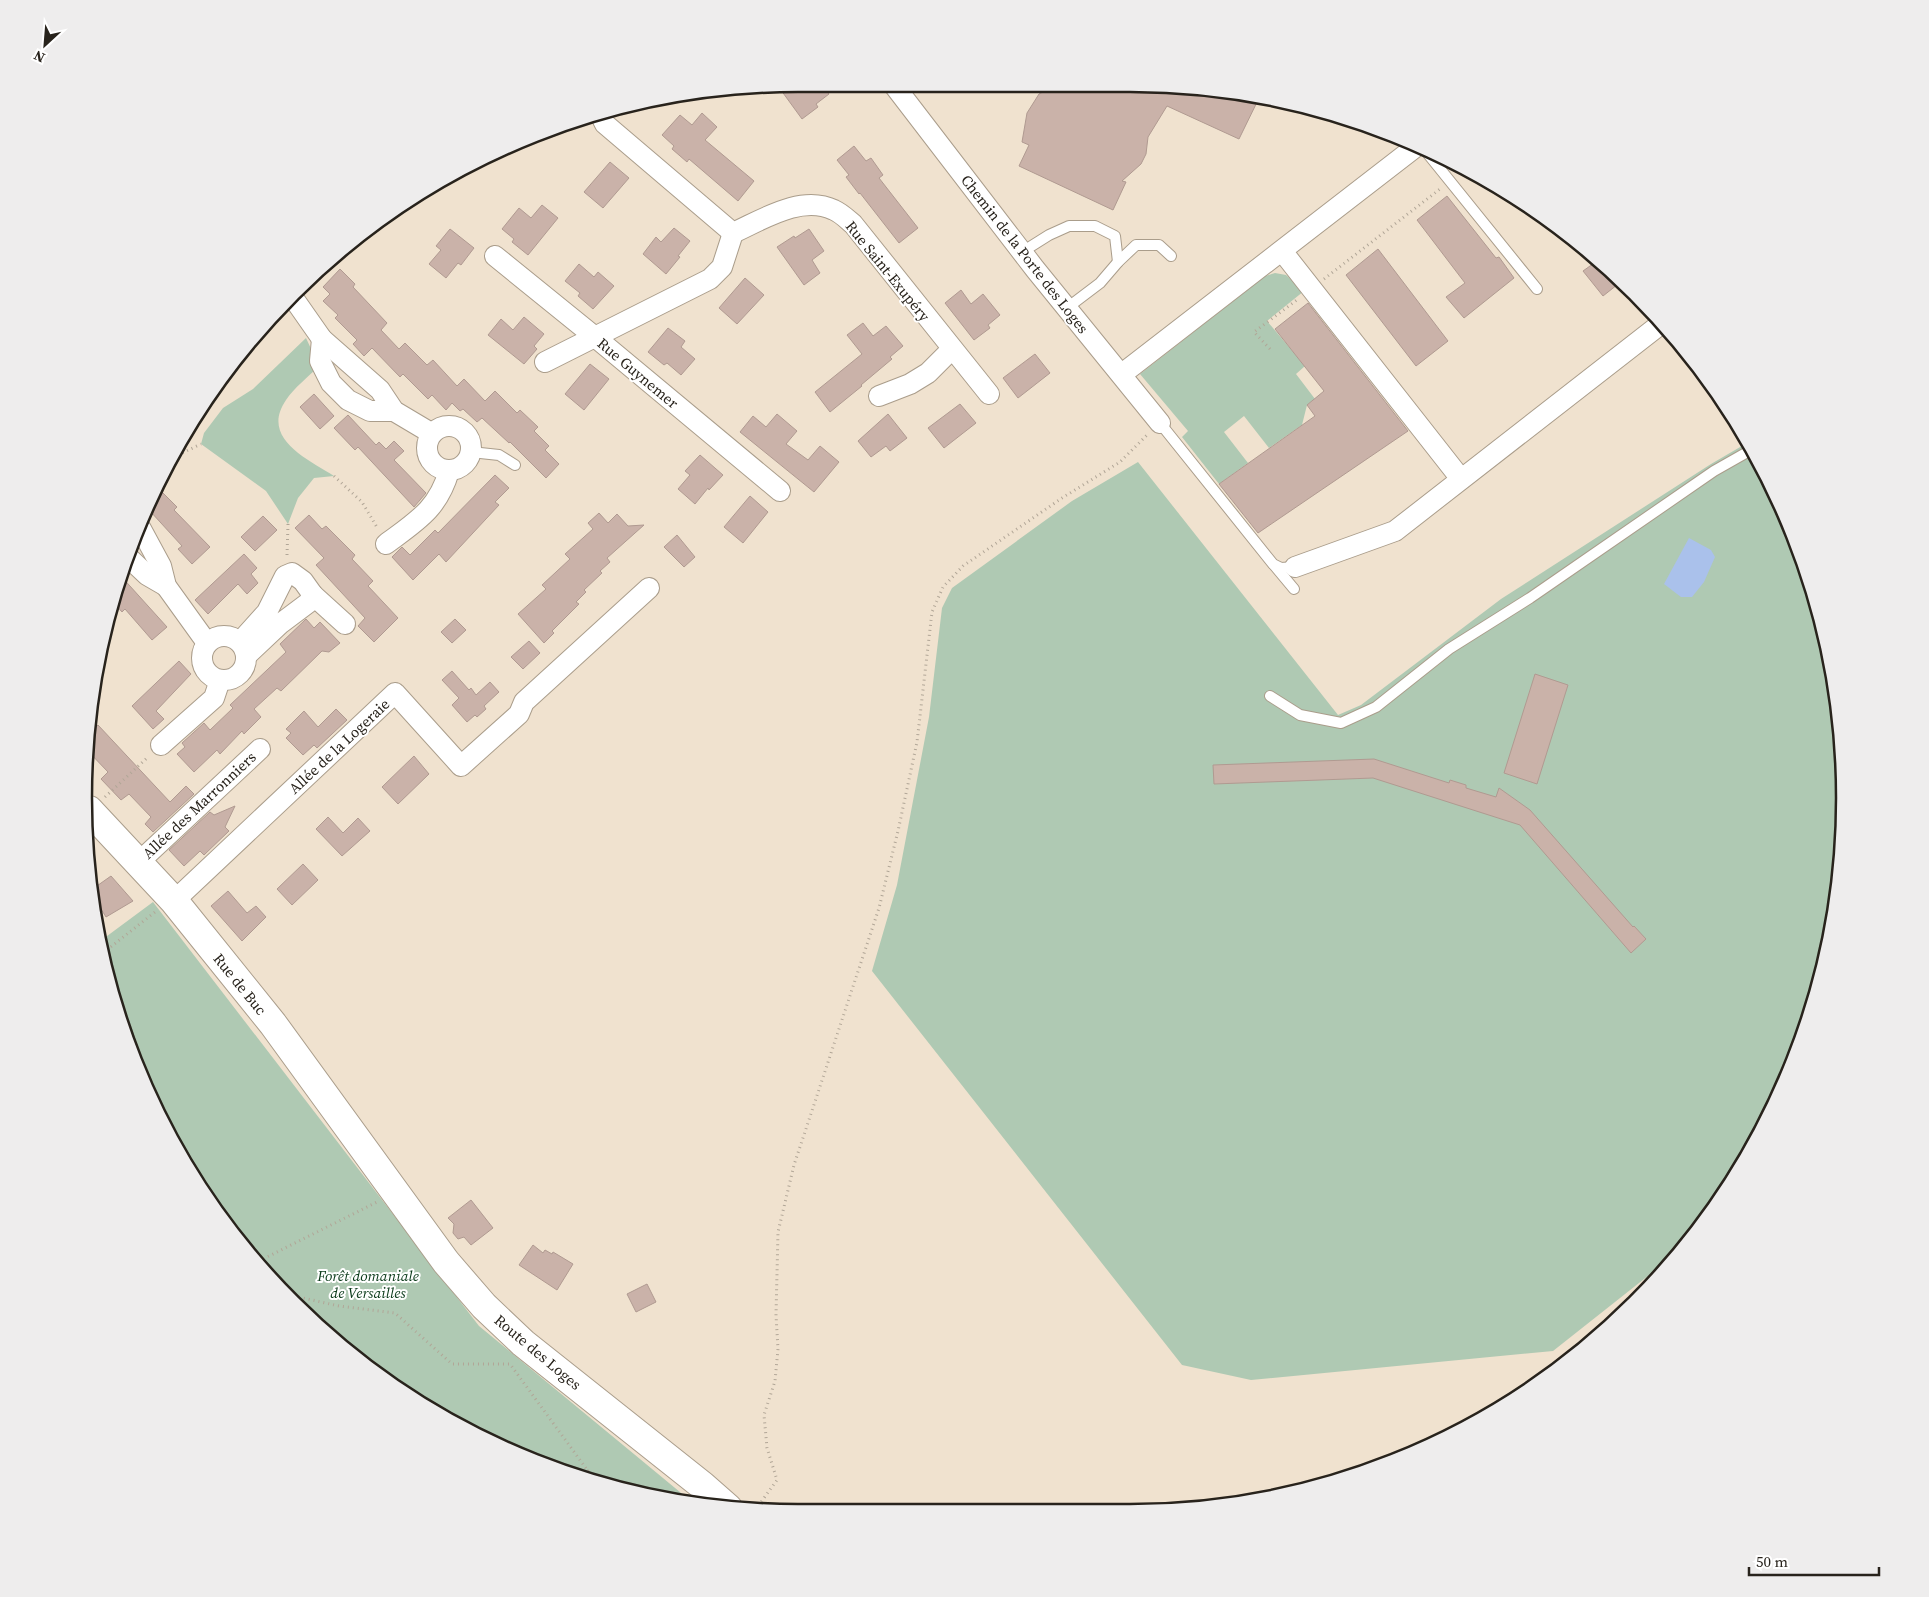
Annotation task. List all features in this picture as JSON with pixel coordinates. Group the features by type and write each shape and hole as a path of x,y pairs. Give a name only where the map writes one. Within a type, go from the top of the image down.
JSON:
{"street":[{"name":"Chemin de la Porte des Loges","path":"899,92 1022,252 1160,423"},
{"path":"545,362 710,279 722,267 733,233 604,121"},
{"path":"1122,374 1412,151"},
{"name":"Rue Saint-Exupéry","path":"733,233 787,208 815,204 834,210 853,224 989,394"},
{"path":"1282,251 1461,480"},
{"name":"Rue Guynemer","path":"495,256 595,336 780,491"},
{"path":"297,302 322,339 380,390 394,411 431,433"},
{"path":"1295,566 1395,531 1656,328"},
{"path":"322,339 320,361 331,382 348,400 370,410 394,411"},
{"path":"880,396 910,384 928,373 952,349"},
{"path":"444,426 458,428 469,438 471,452 468,459 457,469 442,470 430,461 426,447 431,433 444,426"},
{"path":"386,544 424,516 444,487 449,470"},
{"path":"144,534 161,566 166,586 207,643"},
{"path":"134,562 147,575 166,586"},
{"path":"243,649 268,612 285,576 292,573 303,581 313,595 345,624"},
{"name":"Allée de la Logeraie","path":"174,901 395,693 461,766 519,714 524,702 648,588"},
{"path":"243,649 308,603 313,595"},
{"path":"220,636 234,638 243,649 246,663 239,674 227,680 220,680 208,674 204,668 202,655 207,643 220,636"},
{"path":"161,745 214,698 220,680"},
{"name":"Allée des Marronniers","path":"139,862 260,749"},
{"name":"Rue de Buc","path":"93,814 174,901 273,1024 378,1168"},
{"name":"Route des Loges","path":"378,1168 446,1262 484,1306 513,1334 718,1499"}],"lane":[{"path":"1434,161 1537,289"},
{"path":"1022,252 1049,235 1068,226 1095,226 1115,236 1118,262"},
{"path":"1067,308 1100,283 1136,245 1159,246 1171,256"},
{"path":"1160,423 1294,589"},
{"path":"471,452 499,455 515,465"},
{"path":"1270,696 1300,714 1340,723 1376,707 1449,648 1530,598 1714,472 1746,453"},
{"path":"1273,564 1281,568 1295,566"}],"path":[{"path":"1270,349 1254,332 1450,181"},
{"path":"760,1503 777,1480 767,1448 764,1416 775,1381 778,1349 776,1299 778,1232 794,1165 879,908 917,742 932,612 943,587 963,566 1062,498 1120,462 1160,423"},
{"path":"183,453 201,444"},
{"path":"334,476 362,502 386,544"},
{"path":"288,524 287,560 292,573"},
{"path":"92,809 161,745"},
{"path":"109,948 160,908 174,901"},
{"path":"264,1259 374,1204 394,1190"},
{"path":"298,1297 339,1306 395,1313 452,1364 510,1364 591,1473"}],"green space":[{"path":"1275,273 1286,275 1304,291 1267,321 1305,366 1296,374 1315,399 1307,405 1302,425 1269,448 1244,416 1224,432 1248,463 1219,484 1182,437 1188,431 1140,374 1265,276"},
{"path":"306,338 319,366 286,400 279,413 279,426 290,446 300,455 334,476 314,478 298,498 288,524 266,491 201,444 204,433 223,408 253,389"},
{"path":"1742,446 1764,486 1783,528 1799,572 1823,661 1835,752 1835,845 1823,936 1799,1025 1783,1069 1764,1111 1742,1152 1718,1191 1691,1228 1656,1270 1553,1351 1251,1380 1182,1365 872,971 897,885 929,717 942,608 952,588 1072,501 1138,462 1338,715 1361,705 1501,599"},
{"name":"Forêt domaniale de Versailles","path":"153,902 479,1326 683,1494 616,1480 572,1467 528,1451 486,1432 406,1386 369,1359 299,1298 238,1228 211,1191 165,1111 146,1069 130,1025 106,937"}],"water":[{"path":"1689,538 1711,550 1715,557 1704,582 1692,597 1681,597 1664,584"}],"building":[{"path":"827,92 829,94 816,104 818,107 802,119 783,93"},
{"path":"1043,92 1130,92 1177,94 1256,104 1239,139 1167,106 1148,137 1146,154 1141,164 1122,181 1126,182 1113,210 1019,166 1029,145 1022,142 1027,113 1039,94"},
{"path":"702,113 717,127 705,140 754,181 738,201 689,159 687,162 672,149 674,146 662,135 680,115 692,125"},
{"path":"854,146 866,161 871,158 883,175 879,178 918,228 899,243 846,177 849,175 837,160"},
{"path":"610,162 629,178 603,208 584,192"},
{"path":"1447,196 1496,258 1499,257 1514,278 1464,318 1446,297 1465,283 1417,220"},
{"path":"542,205 558,218 528,255 512,242 514,239 502,229 519,208 531,218"},
{"path":"674,228 690,241 666,274 643,254 656,237 661,242"},
{"path":"450,229 474,248 461,265 458,263 446,278 429,264 441,250 436,246"},
{"path":"809,229 824,251 812,260 820,273 804,285 777,247"},
{"path":"1378,249 1448,341 1416,366 1346,275"},
{"path":"579,264 594,277 598,272 614,286 593,309 578,296 580,293 565,281"},
{"path":"1592,265 1616,286 1603,296 1583,271"},
{"path":"340,269 355,284 353,287 387,323 381,330 399,349 405,343 427,365 433,360 457,386 464,379 485,401 495,391 517,413 520,410 538,427 534,431 549,446 545,450 559,464 546,478 510,442 482,418 477,422 463,409 460,411 452,403 446,410 432,395 428,399 403,374 400,377 372,348 364,356 353,344 357,340 335,318 338,315 323,301 330,294 323,287"},
{"path":"745,278 764,295 737,324 719,308"},
{"path":"961,290 971,304 983,294 1000,315 988,325 990,328 974,340 945,303"},
{"path":"1308,303 1408,431 1258,533 1219,484 1315,416 1307,405 1324,391 1275,329"},
{"path":"524,317 544,334 534,346 537,349 524,364 488,335 501,319 513,330"},
{"path":"863,323 873,336 886,326 903,346 890,357 892,359 830,412 815,392 862,354 847,335"},
{"path":"668,328 685,341 681,347 695,359 681,375 667,363 664,365 648,352"},
{"path":"1035,354 1050,373 1018,398 1003,378"},
{"path":"590,364 609,379 584,410 565,394"},
{"path":"314,394 334,416 320,429 300,407"},
{"path":"960,404 976,423 944,448 928,428"},
{"path":"777,414 797,431 786,444 808,460 820,446 839,462 814,492 740,432 753,416 766,427"},
{"path":"888,414 907,438 890,451 886,446 871,457 858,441"},
{"path":"348,415 376,445 379,442 386,449 394,441 404,451 394,460 426,493 414,507 358,447 355,450 334,428"},
{"path":"700,455 723,475 709,490 708,488 695,504 678,489 690,475 685,471"},
{"path":"495,475 509,488 495,502 499,505 446,562 439,554 413,580 392,557 402,547 410,555 435,530 438,533"},
{"path":"162,492 177,507 174,510 210,547 192,564 178,549 182,546 152,514"},
{"path":"750,496 768,512 743,543 724,527"},
{"path":"599,513 608,523 617,514 628,526 644,525 607,558 610,562 600,571 602,573 584,590 586,592 576,602 579,604 552,631 554,633 544,643 518,614 546,589 542,585 570,559 565,554 593,529 588,523"},
{"path":"309,515 322,529 326,526 355,555 352,559 373,581 368,586 398,618 374,642 358,626 365,618 316,565 324,558 295,528"},
{"path":"263,516 277,530 255,551 241,537"},
{"path":"677,535 695,557 684,567 664,547"},
{"path":"244,554 257,568 251,574 258,583 247,594 238,584 208,614 195,600"},
{"path":"127,583 167,627 152,640 125,609 122,612 119,609"},
{"path":"306,619 314,628 320,622 340,643 329,652 322,651 281,691 277,688 254,709 261,717 244,734 242,731 220,754 217,750 194,772 177,754 185,747 182,743 204,723 210,730 233,708 230,705 286,652 280,644"},
{"path":"455,619 466,630 452,643 441,632"},
{"path":"529,641 540,653 523,669 511,657"},
{"path":"179,661 191,674 156,711 164,719 153,729 132,706"},
{"path":"452,671 476,695 490,682 499,692 484,706 486,709 477,717 475,715 467,722 452,705 459,698 442,680"},
{"path":"1535,674 1568,685 1537,784 1504,773"},
{"path":"336,709 347,720 317,748 314,745 303,755 286,738 291,733 286,729 304,711 318,727"},
{"path":"98,725 170,802 186,786 194,794 153,832 145,824 151,817 129,794 121,800 101,779 108,772 94,757"},
{"path":"414,756 429,774 398,804 382,787"},
{"path":"1374,759 1449,783 1450,780 1466,785 1466,788 1496,797 1499,788 1530,810 1633,927 1646,939 1631,953 1520,825 1373,778 1214,784 1213,765"},
{"path":"235,806 225,827 229,831 204,855 200,851 184,866 169,850 210,812 214,815"},
{"path":"328,817 343,833 358,818 370,831 342,856 316,829"},
{"path":"303,864 318,880 292,905 277,889"},
{"path":"111,876 133,901 106,917 102,911 98,885"},
{"path":"228,891 247,913 256,906 266,917 242,941 211,906"},
{"path":"471,1200 493,1228 471,1245 464,1237 458,1239 453,1233 454,1224 448,1218"},
{"path":"533,1245 543,1253 545,1250 552,1254 553,1252 573,1264 557,1290 519,1265"},
{"path":"647,1284 656,1302 636,1312 627,1294"}]}
